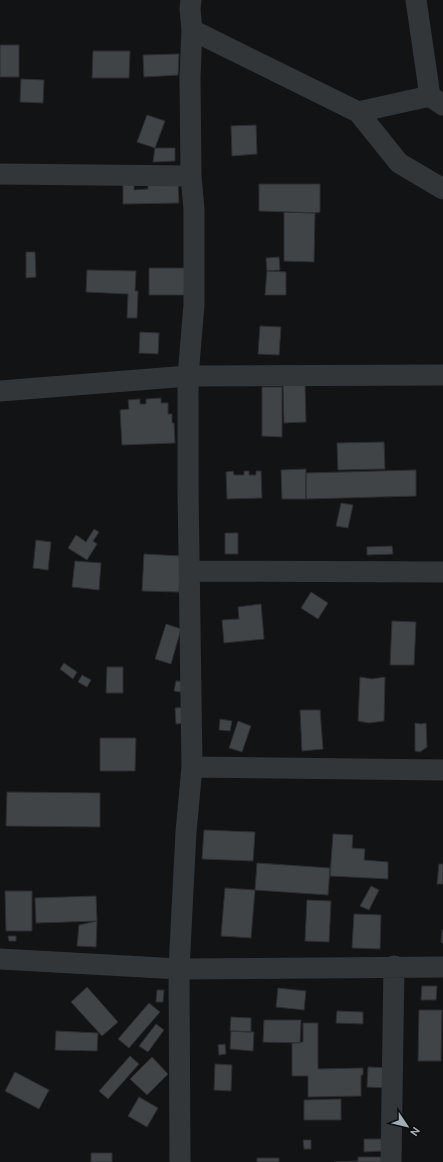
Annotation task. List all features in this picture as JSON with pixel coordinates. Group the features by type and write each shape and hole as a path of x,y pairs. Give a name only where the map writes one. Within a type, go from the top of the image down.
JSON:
{"street":[{"path":"358,112 436,100 416,0"},
{"path":"180,1162 179,969 186,832 192,767 188,376 194,305 194,209 191,176 190,77 192,30 185,3"},
{"path":"192,30 358,112 399,163 443,189"},
{"path":"0,174 191,176"},
{"path":"0,391 188,376 443,375"},
{"path":"189,571 443,572"},
{"path":"192,767 443,770"},
{"path":"0,960 179,969 394,966 443,967"},
{"path":"391,1162 394,966"}],"building":[{"path":"0,45 19,45 19,77 0,77"},
{"path":"93,51 130,51 129,78 92,78"},
{"path":"179,54 178,75 144,77 143,55"},
{"path":"21,79 44,80 43,103 20,102"},
{"path":"147,115 165,121 155,148 137,142"},
{"path":"256,125 257,154 232,156 231,126"},
{"path":"155,148 175,148 175,161 153,162"},
{"path":"134,183 134,190 148,189 148,183 178,183 179,203 123,204 123,184"},
{"path":"259,184 320,184 320,212 259,211"},
{"path":"284,212 315,213 314,262 284,261"},
{"path":"26,252 35,252 36,277 26,278"},
{"path":"279,257 280,270 267,271 266,258"},
{"path":"149,268 191,268 191,295 149,295"},
{"path":"87,270 136,271 135,291 138,291 137,318 127,318 128,294 86,292"},
{"path":"267,271 286,272 286,295 265,295"},
{"path":"260,326 281,327 279,355 258,354"},
{"path":"140,332 159,333 158,354 139,353"},
{"path":"283,384 305,384 306,422 284,423"},
{"path":"262,387 282,387 282,437 262,436"},
{"path":"161,398 161,403 168,403 168,414 172,414 175,443 122,445 120,410 129,409 128,400 140,399 140,404 146,404 146,399"},
{"path":"384,442 385,469 338,470 337,443"},
{"path":"306,469 306,499 282,499 281,470"},
{"path":"416,470 416,496 306,499 306,473"},
{"path":"233,471 234,475 244,475 244,471 249,471 249,475 256,475 256,471 261,471 262,498 227,499 226,472"},
{"path":"341,503 353,505 348,528 336,526"},
{"path":"94,529 99,532 93,541 97,544 87,560 68,548 76,535 86,542"},
{"path":"225,533 238,533 238,554 225,554"},
{"path":"36,540 51,542 48,570 33,568"},
{"path":"392,546 393,554 367,555 367,547"},
{"path":"144,554 181,556 179,592 142,591"},
{"path":"75,561 101,563 99,590 72,587"},
{"path":"311,592 328,603 318,619 301,608"},
{"path":"261,604 264,639 224,643 222,620 239,619 238,607"},
{"path":"392,621 416,622 414,665 390,665"},
{"path":"166,624 181,629 171,664 155,659"},
{"path":"64,663 77,672 73,679 60,669"},
{"path":"107,667 123,667 123,693 106,693"},
{"path":"82,675 91,680 87,687 78,682"},
{"path":"360,677 372,679 385,677 384,721 369,723 358,721"},
{"path":"176,681 189,682 187,693 174,691"},
{"path":"188,707 189,723 176,724 175,708"},
{"path":"300,710 320,710 323,749 302,751"},
{"path":"220,719 232,721 230,731 219,730"},
{"path":"238,721 251,726 242,752 229,748"},
{"path":"415,723 426,723 427,747 420,752 415,751"},
{"path":"100,738 136,738 135,771 100,771"},
{"path":"7,792 100,793 100,827 6,826"},
{"path":"204,830 255,832 253,861 202,859"},
{"path":"333,834 353,835 352,848 365,849 364,860 388,862 388,879 330,876"},
{"path":"257,863 330,868 328,895 255,890"},
{"path":"439,864 443,864 443,884 437,884"},
{"path":"371,886 379,890 369,910 360,906"},
{"path":"225,888 255,890 251,938 221,936"},
{"path":"5,891 32,891 32,931 6,931"},
{"path":"96,896 97,921 36,923 35,898"},
{"path":"307,900 331,901 329,942 305,941"},
{"path":"354,914 381,915 380,949 352,948"},
{"path":"97,921 96,947 77,946 79,925"},
{"path":"443,930 443,943 441,942"},
{"path":"8,936 16,936 16,941 9,941"},
{"path":"422,986 437,986 436,1000 421,1000"},
{"path":"87,987 118,1022 102,1036 71,1002"},
{"path":"278,988 306,991 304,1010 276,1007"},
{"path":"157,990 164,990 163,1002 156,1002"},
{"path":"149,1003 160,1012 129,1048 118,1039"},
{"path":"419,1010 442,1010 441,1061 418,1061"},
{"path":"337,1011 363,1012 363,1024 336,1023"},
{"path":"231,1017 251,1018 251,1032 230,1031"},
{"path":"264,1020 301,1020 300,1043 263,1042"},
{"path":"303,1023 318,1023 318,1069 363,1068 363,1075 361,1075 361,1096 308,1097 308,1076 292,1076 292,1043 303,1042"},
{"path":"156,1024 164,1030 148,1052 139,1046"},
{"path":"56,1031 98,1033 97,1051 55,1050"},
{"path":"231,1031 254,1032 253,1051 230,1049"},
{"path":"225,1044 226,1054 219,1055 218,1045"},
{"path":"130,1056 139,1064 108,1099 99,1091"},
{"path":"152,1057 168,1074 147,1095 130,1079"},
{"path":"215,1064 232,1065 231,1091 214,1090"},
{"path":"368,1067 391,1068 389,1088 367,1087"},
{"path":"15,1072 49,1090 39,1109 5,1091"},
{"path":"139,1097 158,1108 147,1127 128,1116"},
{"path":"341,1099 341,1120 304,1120 304,1100"},
{"path":"364,1139 382,1139 382,1151 364,1152"},
{"path":"303,1140 311,1140 311,1149 304,1149"},
{"path":"91,1153 112,1153 112,1162 91,1162"},
{"path":"358,1157 389,1157 390,1162 334,1162 358,1161"},
{"path":"257,1158 279,1158 279,1162 257,1162"}]}
